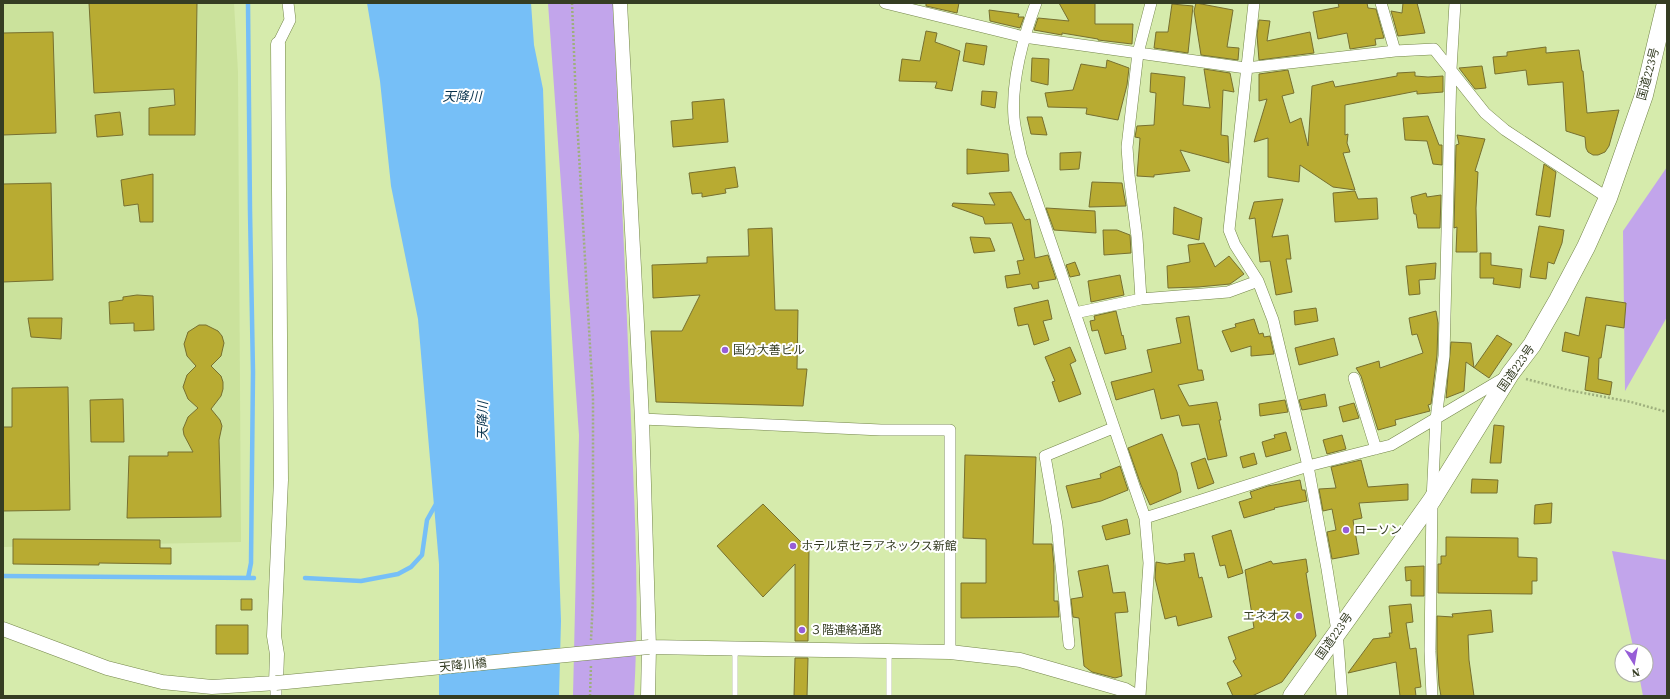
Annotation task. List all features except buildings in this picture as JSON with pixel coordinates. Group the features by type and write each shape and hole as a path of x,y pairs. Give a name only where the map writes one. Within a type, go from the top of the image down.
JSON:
{"highway":[{"name":"国道223号","path":"1292,696 1432,500 1510,374 1532,345 1558,300 1586,247 1608,198 1644,95 1666,3"}],"street":[{"path":"276,690 277,654 274,636 281,480 278,44 290,20 288,3"},
{"path":"620,3 642,419 649,647 648,696"},
{"path":"885,3 1024,37 1246,68 1396,51 1434,49 1485,113 1504,130 1608,198"},
{"path":"1036,3 1024,37 1014,93 1014,119 1021,155 1145,518 1149,563 1140,696"},
{"path":"1141,299 1137,236 1128,175 1127,147 1138,53 1151,3"},
{"path":"1254,3 1229,230 1234,245 1258,281 1273,320 1308,466 1328,569 1337,631 1342,696"},
{"path":"1381,3 1396,51"},
{"path":"1432,696 1430,651 1432,500 1436,419 1444,356 1451,69 1455,3"},
{"path":"1075,313 1141,299 1228,292 1258,281"},
{"path":"1145,518 1308,466 1391,445 1510,374"},
{"path":"1354,378 1376,449"},
{"path":"642,419 881,430 950,430 950,652"},
{"path":"1069,644 1057,525 1045,456 1113,428"},
{"name":"天降川橋","path":"3,629 107,668 162,682 212,687 276,690 649,647 950,652 1020,660 1125,690 1135,696"}],"lane":[{"path":"735,648 735,696"},
{"path":"889,650 889,696"}],"path":[{"path":"572,3 592,398 593,598 591,643"},
{"path":"1510,374 1568,390 1631,402 1667,412"},
{"path":"590,696 591,658"}],"shaded area":[{"path":"3,3 234,3 238,72 241,542 3,547"},
{"path":"548,3 613,3 636,546 636,658 634,696 573,696 579,435"},
{"path":"1667,167 1667,317 1625,391 1623,231"},
{"path":"1612,551 1667,560 1667,696 1643,696 1641,683 1654,683 1654,643 1632,643"}],"water":[{"name":"天降川","path":"367,3 531,3 534,45 543,89 561,621 559,696 439,696 439,564 418,319 391,186 380,81"}],"waterway":[{"path":"248,3 253,372 251,563 248,578"},
{"path":"305,578 361,581 398,574 411,567 422,555 427,520 436,504"},
{"path":"3,576 254,578"}],"place":[{"name":"国分大善ビル","path":"725,350"},
{"name":"ローソン","path":"1346,530"},
{"name":"ホテル京セラアネックス新館","path":"793,546"},
{"name":"エネオス","path":"1299,616"},
{"name":"３階連絡通路","path":"802,630"}]}
